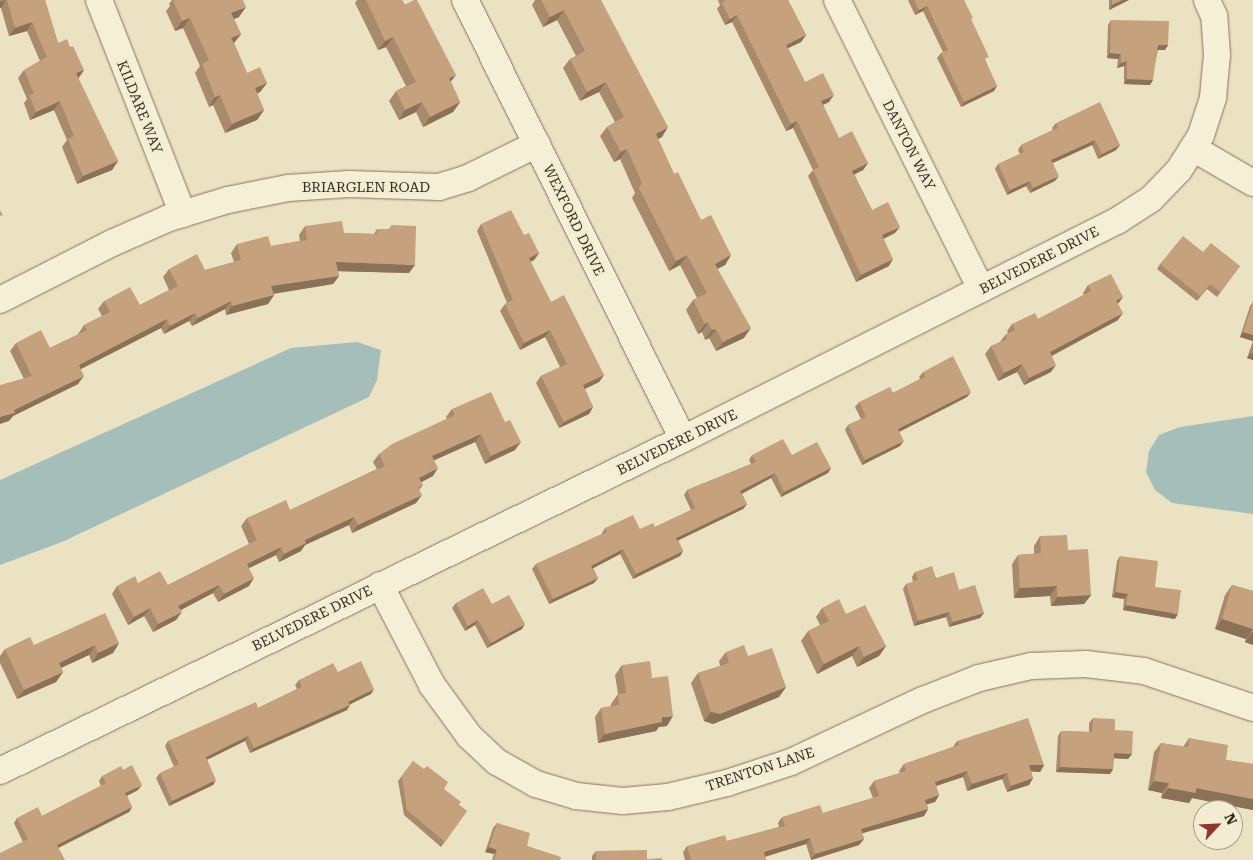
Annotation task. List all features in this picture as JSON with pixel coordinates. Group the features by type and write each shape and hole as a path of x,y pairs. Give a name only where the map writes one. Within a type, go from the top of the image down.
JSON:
{"street":[{"name":"KILDARE WAY","path":"98,0 183,214"},
{"name":"WEXFORD DRIVE","path":"465,0 684,439"},
{"name":"DANTON WAY","path":"837,0 981,290"},
{"name":"BELVEDERE DRIVE","path":"0,771 380,584 684,439 981,290 1131,212 1151,199 1179,170 1201,135 1213,98 1217,55 1214,16 1207,0"},
{"name":"BRIARGLEN ROAD","path":"0,300 112,242 183,214 228,200 288,188 349,184 439,187 468,178 537,144"},
{"path":"1193,148 1253,183"},
{"name":"TRENTON LANE","path":"380,584 432,685 469,736 497,762 536,784 576,796 623,801 668,797 727,783 791,762 923,700 979,678 1031,666 1086,664 1144,671 1253,708"}],"water":[{"path":"357,342 381,350 377,380 369,397 62,542 0,565 0,480 291,348"},
{"path":"1253,416 1253,514 1172,503 1155,490 1146,472 1149,451 1159,435 1180,427"}],"building":[{"path":"7,0 45,0 58,43 67,39 70,47 73,46 84,70 76,73 118,161 83,176 68,139 74,136 60,101 36,112 29,95 34,94 24,70 47,57 32,22 15,28"},
{"path":"243,0 246,7 231,13 241,34 231,38 247,73 260,67 267,83 255,88 264,110 232,124 220,95 215,97 202,64 209,60 190,18 182,21 173,1"},
{"path":"366,0 402,0 404,5 417,0 456,75 449,78 460,102 430,117 422,102 405,110 396,91 416,82 393,37 385,41"},
{"path":"541,0 601,0 668,127 656,134 674,174 678,172 701,220 711,215 731,255 715,264 751,328 723,342 716,329 712,330 708,322 705,324 693,300 707,293 687,255 676,261 639,188 642,183 627,149 621,152 607,127 624,117 606,82 587,92 570,59 585,51 564,10 550,17"},
{"path":"726,0 788,0 806,35 786,45 805,82 823,73 834,95 821,101 839,138 852,131 868,163 852,171 872,210 888,202 900,227 882,235 893,259 861,275 813,170 819,167 797,121 791,124 737,15 730,19 722,3"},
{"path":"914,0 964,0 989,57 984,59 997,86 964,102 941,53 948,50 927,6 919,10"},
{"path":"1112,0 1122,0 1112,5"},
{"path":"1111,20 1169,21 1168,45 1158,45 1153,80 1127,79 1127,61 1121,63 1121,54 1110,53"},
{"path":"1100,102 1120,145 1102,154 1095,140 1051,160 1059,176 1033,188 1030,181 1010,190 998,164 1024,152 1021,145 1058,128 1056,123"},
{"path":"511,210 524,235 529,233 539,253 529,258 551,302 564,295 604,375 583,385 593,407 564,422 541,376 567,364 550,330 524,343 505,304 513,300 481,224"},
{"path":"342,221 344,233 377,234 377,229 389,229 392,225 416,226 415,265 336,262 339,276 271,286 274,295 232,306 231,301 198,318 195,313 170,326 167,319 79,365 84,376 14,410 15,413 0,417 0,385 32,376 16,343 41,330 50,348 87,330 84,325 110,312 104,301 130,287 140,305 178,286 169,269 197,254 205,270 241,260 237,244 268,236 271,246 307,240 305,226"},
{"path":"1183,236 1203,252 1211,243 1240,266 1220,292 1210,284 1200,296 1160,264"},
{"path":"1111,274 1123,297 1116,300 1123,313 1050,352 1056,365 1029,378 1022,364 1004,373 991,346 1007,339 1005,335 1015,330 1012,324 1035,313 1038,319 1091,291 1088,285"},
{"path":"1253,303 1253,335 1243,332"},
{"path":"953,356 971,392 898,429 904,441 865,460 848,425 866,417 859,402 890,387 893,393 925,377 923,372"},
{"path":"491,392 505,422 510,420 521,442 491,456 481,434 432,456 438,468 419,478 423,485 418,487 422,495 358,525 354,517 305,540 306,543 284,554 281,547 247,564 254,578 224,594 219,585 178,606 182,612 158,624 150,608 134,617 117,586 135,576 138,583 160,571 168,585 257,540 247,518 286,500 290,510 385,466 379,454 392,444 455,415 452,409"},
{"path":"783,439 792,455 817,442 831,468 784,492 775,473 740,491 747,504 676,538 683,551 636,574 623,549 591,566 598,578 553,599 536,564 607,532 605,528 633,515 640,529 653,523 655,527 695,508 687,490 756,462 752,455"},
{"path":"1067,535 1068,550 1088,549 1091,595 1057,597 1057,586 1020,588 1018,555 1041,553 1040,536"},
{"path":"1120,556 1158,561 1155,587 1181,590 1178,614 1126,605 1128,594 1116,592"},
{"path":"932,566 936,578 954,572 959,590 975,585 984,613 953,622 949,612 918,621 906,584 918,580 915,572"},
{"path":"1232,585 1253,591 1253,629 1222,619"},
{"path":"483,588 492,604 509,595 525,624 491,643 478,620 468,626 456,603"},
{"path":"839,599 846,614 865,605 886,646 864,657 859,646 824,664 808,631 829,621 822,608"},
{"path":"105,613 119,643 98,653 95,645 59,663 63,672 24,690 5,649 30,637 34,645"},
{"path":"744,645 748,656 772,648 786,687 720,714 711,712 698,673 729,663 726,652"},
{"path":"361,661 374,689 348,702 350,705 254,748 248,736 206,757 216,780 172,801 160,773 179,764 168,741 256,702 258,708 302,687 299,680 333,663 338,672"},
{"path":"650,661 652,678 668,676 673,716 662,717 662,722 605,734 601,708 619,705 618,694 626,693 622,665"},
{"path":"1028,718 1044,765 1029,765 1033,778 1011,786 1007,773 972,784 967,771 935,782 939,795 925,800 928,809 861,829 864,839 815,854 810,838 764,852 766,860 691,860 687,846 725,835 727,841 785,826 782,817 820,805 823,813 879,796 874,781 906,771 904,764 959,745 957,741"},
{"path":"1093,718 1115,719 1115,730 1133,731 1132,754 1114,753 1113,769 1060,767 1061,731 1092,732"},
{"path":"1189,738 1228,745 1226,760 1253,764 1253,799 1196,788 1196,793 1168,788 1169,783 1154,781 1161,743 1188,747"},
{"path":"413,761 424,769 427,766 448,782 444,789 461,802 458,805 467,811 445,842 407,810 402,776"},
{"path":"132,765 142,785 125,793 132,807 57,845 65,860 0,860 0,853 28,839 17,818 38,807 42,816 106,783 102,776 121,766 123,770"},
{"path":"497,823 530,833 527,846 561,857 560,860 494,860 497,850 489,847"},
{"path":"647,850 647,859 662,858 662,860 596,860 596,851"}]}
